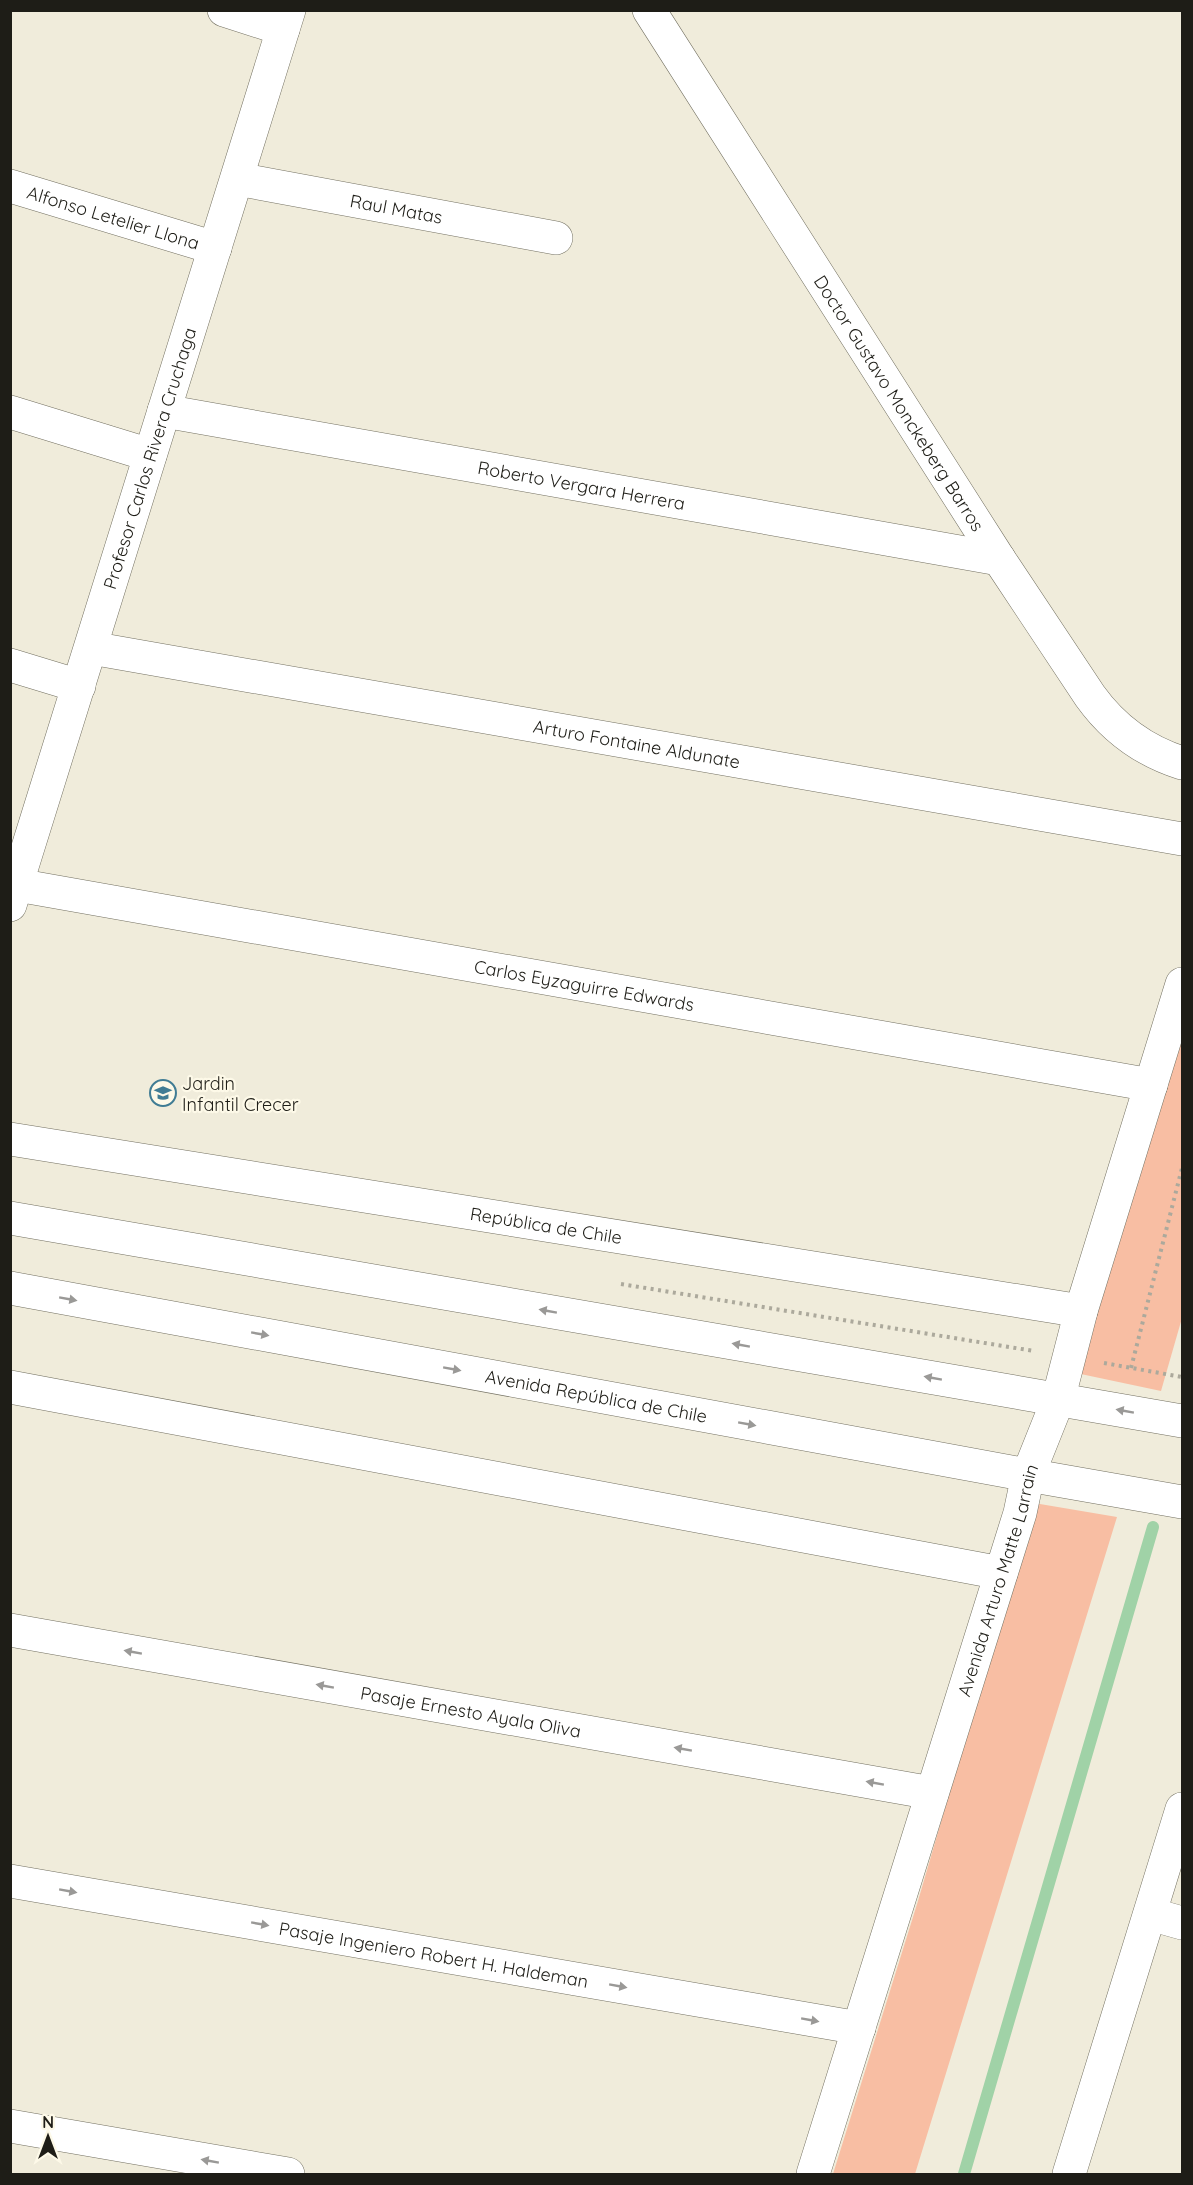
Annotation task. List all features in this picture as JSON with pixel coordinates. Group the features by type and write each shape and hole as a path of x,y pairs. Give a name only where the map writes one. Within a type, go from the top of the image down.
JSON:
{"street":[{"path":"224,10 286,20"},
{"name":"Doctor Gustavo Monckeberg Barros","path":"649,10 999,559 1104,716 1138,742 1182,763"},
{"name":"Profesor Carlos Rivera Cruchaga","path":"12,899 286,20"},
{"name":"Raul Matas","path":"237,178 556,238"},
{"name":"Alfonso Letelier Llona","path":"10,186 215,248"},
{"name":"Roberto Vergara Herrera","path":"164,411 999,559"},
{"path":"10,412 150,455"},
{"name":"Arturo Fontaine Aldunate","path":"91,648 1182,839"},
{"path":"10,665 79,686"},
{"name":"Carlos Eyzaguirre Edwards","path":"12,899 1151,1085"},
{"name":"Avenida Arturo Matte Larrain","path":"813,2175 1020,1513 1029,1475 1058,1400 1081,1311 1182,984"},
{"name":"República de Chile","path":"10,1138 1081,1311"},
{"path":"10,1218 1182,1421"},
{"name":"Avenida República de Chile","path":"10,1288 1182,1502"},
{"path":"10,1387 1001,1573"},
{"name":"Pasaje Ernesto Ayala Oliva","path":"10,1630 932,1793"},
{"path":"1071,2174 1182,1809"},
{"name":"Pasaje Ingeniero Robert H. Haldeman","path":"10,1881 859,2028"},
{"path":"1150,1914 1182,1923"},
{"path":"10,2126 288,2175"}],"path":[{"path":"1131,1368 1182,1168"}],"shaded area":[{"path":"1182,1036 1182,1318 1161,1391 1076,1373"},
{"path":"1034,1503 1117,1517 915,2174 833,2174 918,1901"}],"waterway":[{"path":"964,2174 1153,1527"}],"place":[{"name":"Jardin Infantil Crecer","path":"163,1093"}]}
